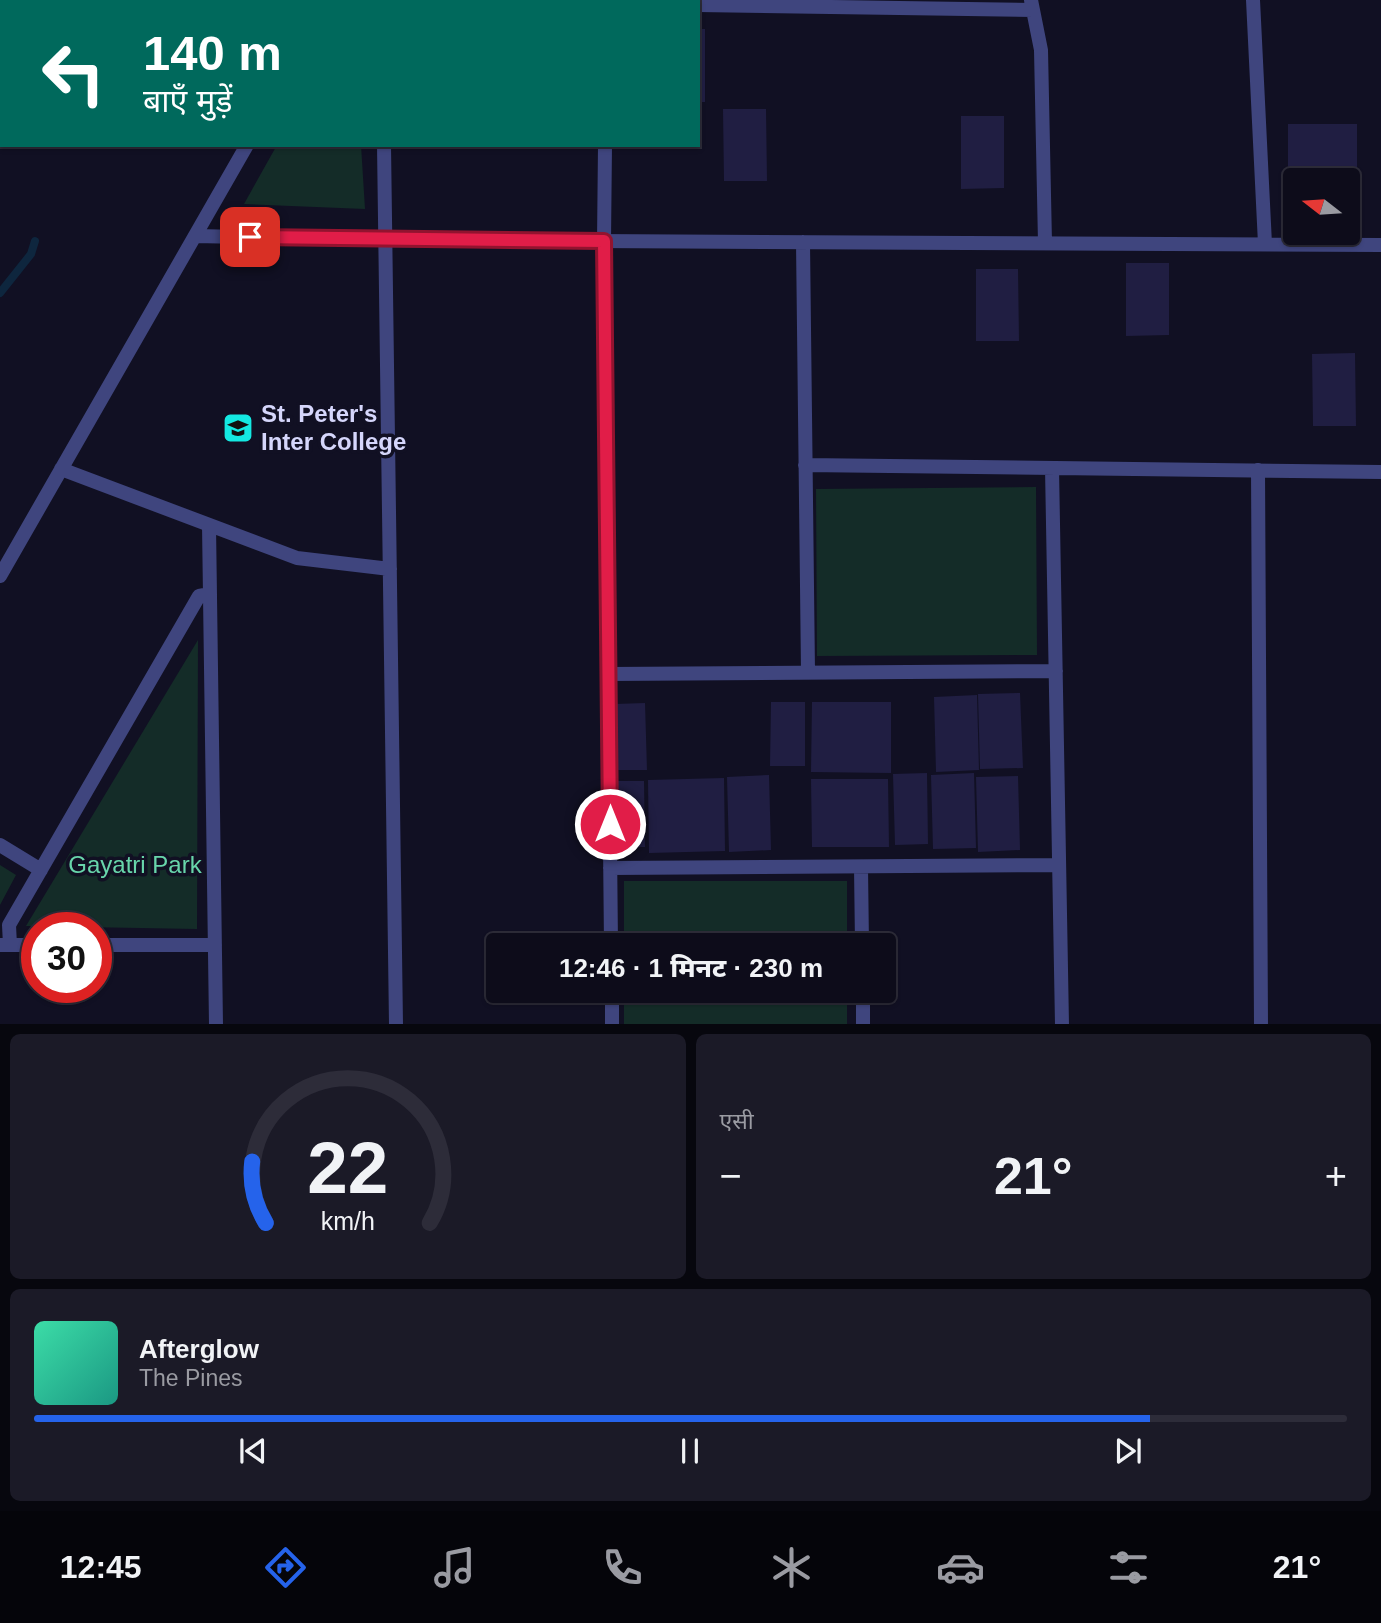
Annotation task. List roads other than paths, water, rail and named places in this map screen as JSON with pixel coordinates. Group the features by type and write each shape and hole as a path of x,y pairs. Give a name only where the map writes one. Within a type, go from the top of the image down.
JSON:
{"street":[{"path":"1253,0 1265,244"},
{"path":"700,5 1032,5 1041,50 1045,243"},
{"path":"0,576 246,147"},
{"path":"384,147 396,1024"},
{"path":"605,147 611,933"},
{"path":"195,236 385,240 1381,245"},
{"path":"803,242 808,672"},
{"path":"805,465 1381,472"},
{"path":"1052,468 1062,1024"},
{"path":"61,469 297,558 390,569"},
{"path":"1258,470 1261,1024"},
{"path":"209,525 216,1024"},
{"path":"5,945 9,925 199,596 210,594"},
{"path":"608,674 1056,671"},
{"path":"0,845 41,870"},
{"path":"610,868 1059,865"},
{"path":"861,867 862,933"},
{"path":"112,945 215,945"},
{"path":"612,1003 612,1024"},
{"path":"863,1003 863,1024"}],"waterway":[{"path":"0,293 31,254 35,241"}],"place":[{"name":"St. Peter's Inter College","path":"238,428"}],"park label":[{"name":"Gayatri Park","path":"135,865"}]}
